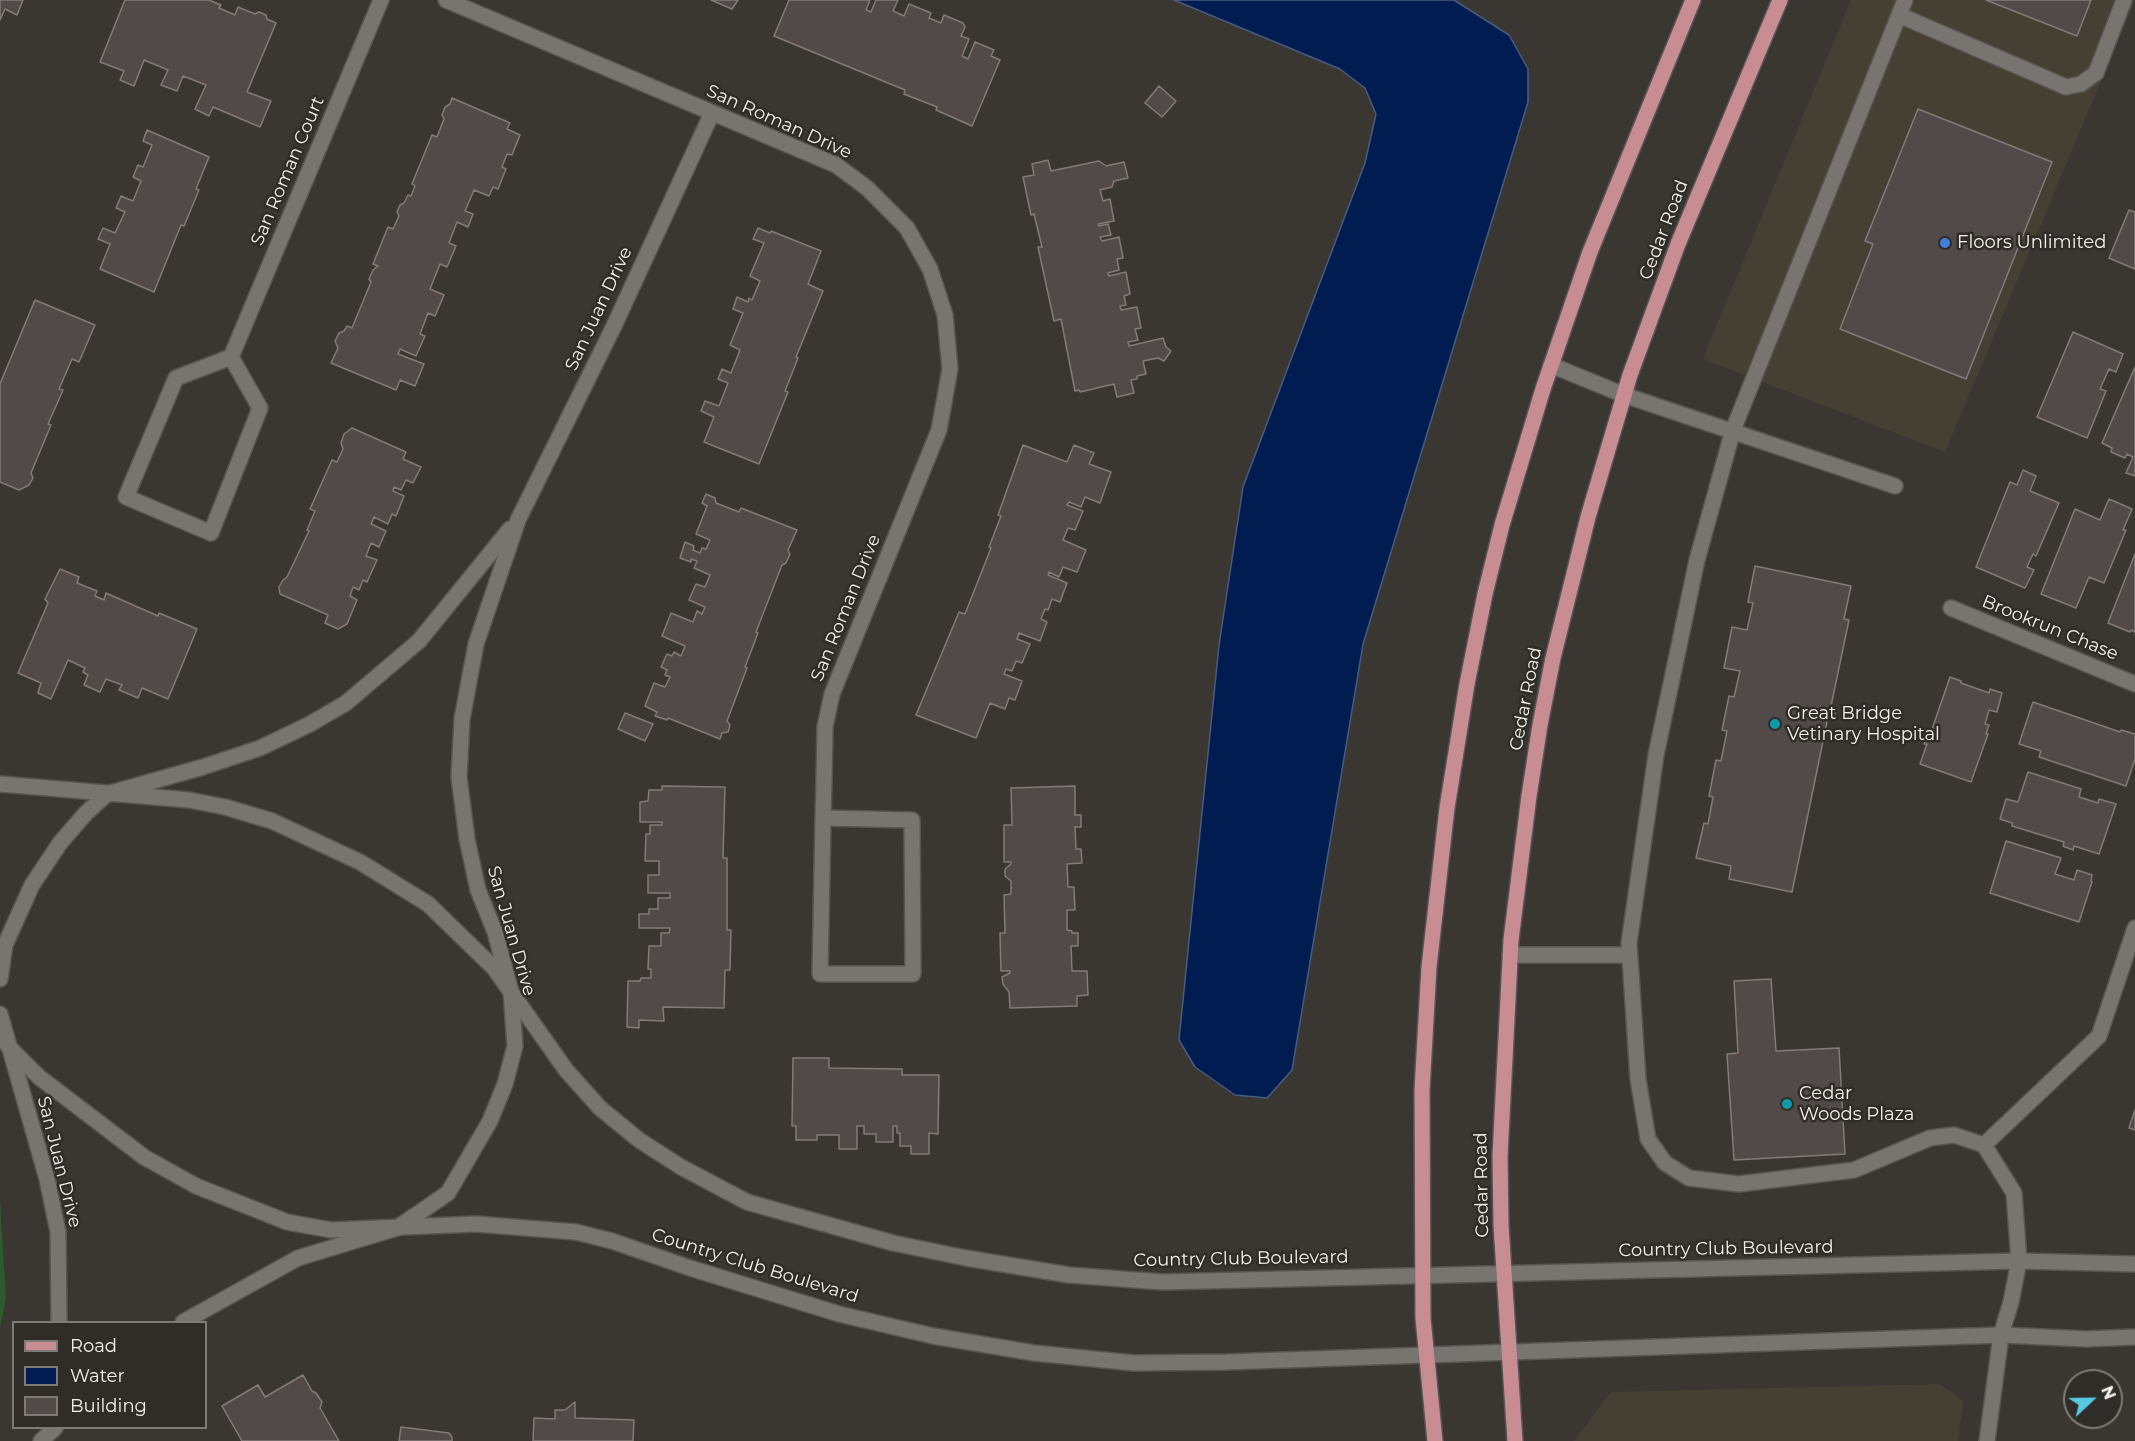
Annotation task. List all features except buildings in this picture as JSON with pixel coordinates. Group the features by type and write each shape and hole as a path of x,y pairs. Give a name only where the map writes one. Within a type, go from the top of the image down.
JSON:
{"main road":[{"path":"1435,1441 1426,1354 1423,1275 1422,1090 1429,967 1447,808 1467,684 1502,525 1551,364 1590,252 1693,0"},
{"name":"Cedar Road","path":"1515,1441 1508,1351 1500,1156 1510,956 1528,796 1553,658 1588,517 1624,395 1678,244 1780,0"}],"street":[{"name":"San Roman Court","path":"231,357 381,0"},
{"name":"San Roman Drive","path":"446,0 836,165 867,188 907,228 930,269 945,315 950,369 939,430 832,693 825,727 823,818 820,974 913,974 912,820 823,818"},
{"path":"1905,0 1733,430 1697,560 1656,755 1629,955 1638,1079 1648,1140 1665,1163 1689,1179 1739,1184 1854,1170 1930,1138 1954,1135 1984,1145 2014,1193 2019,1261 2001,1335 1987,1441"},
{"path":"1899,15 2066,87 2081,84 2096,73 2124,0"},
{"name":"San Juan Drive","path":"187,1321 298,1258 398,1228 448,1193 490,1121 505,1084 515,1046 511,992 495,933 478,890 467,839 459,777 462,719 476,644 518,520 614,326 712,113"},
{"path":"231,357 260,408 211,533 126,497 176,378 231,357"},
{"path":"1551,364 1624,395 1895,486"},
{"name":"San Juan Drive","path":"0,979 5,945 32,885 60,843 106,794 203,767 260,748 346,703 419,641 518,520"},
{"name":"Brookrun Chase","path":"1951,608 2135,684"},
{"name":"Country Club Boulevard","path":"0,784 189,800 225,807 272,821 360,862 428,904 494,968 566,1070 600,1108 639,1140 681,1167 747,1202 893,1243 1069,1275 1162,1282 2019,1261 2135,1264"},
{"path":"1984,1145 2099,1036 2135,928"},
{"path":"1510,956 1629,955"},
{"name":"San Juan Drive","path":"0,1014 4,1040 47,1179 58,1232 59,1321"},
{"name":"Country Club Boulevard","path":"4,1040 39,1077 144,1157 196,1186 287,1222 331,1230 476,1224 576,1232 612,1241 690,1268 839,1314 933,1336 1034,1353 1134,1363 1226,1362 2001,1335 2086,1339 2135,1337"},
{"path":"42,1441 54,1429"}],"shaded area":[{"path":"1851,0 2135,0 1945,452 1703,359"},
{"path":"1940,1384 1963,1401 1958,1441 1574,1441 1611,1392"}],"green space":[{"path":"0,1200 6,1299 0,1327"}],"water":[{"path":"1174,0 1454,0 1509,35 1528,69 1528,102 1363,644 1292,1070 1267,1098 1235,1095 1195,1067 1179,1040 1219,645 1243,487 1365,163 1376,114 1365,88 1340,69"}],"place":[{"name":"Floors Unlimited","path":"1945,243"},
{"name":"Great Bridge Vetinary Hospital","path":"1775,724"},
{"name":"Cedar Woods Plaza","path":"1787,1104"}]}
